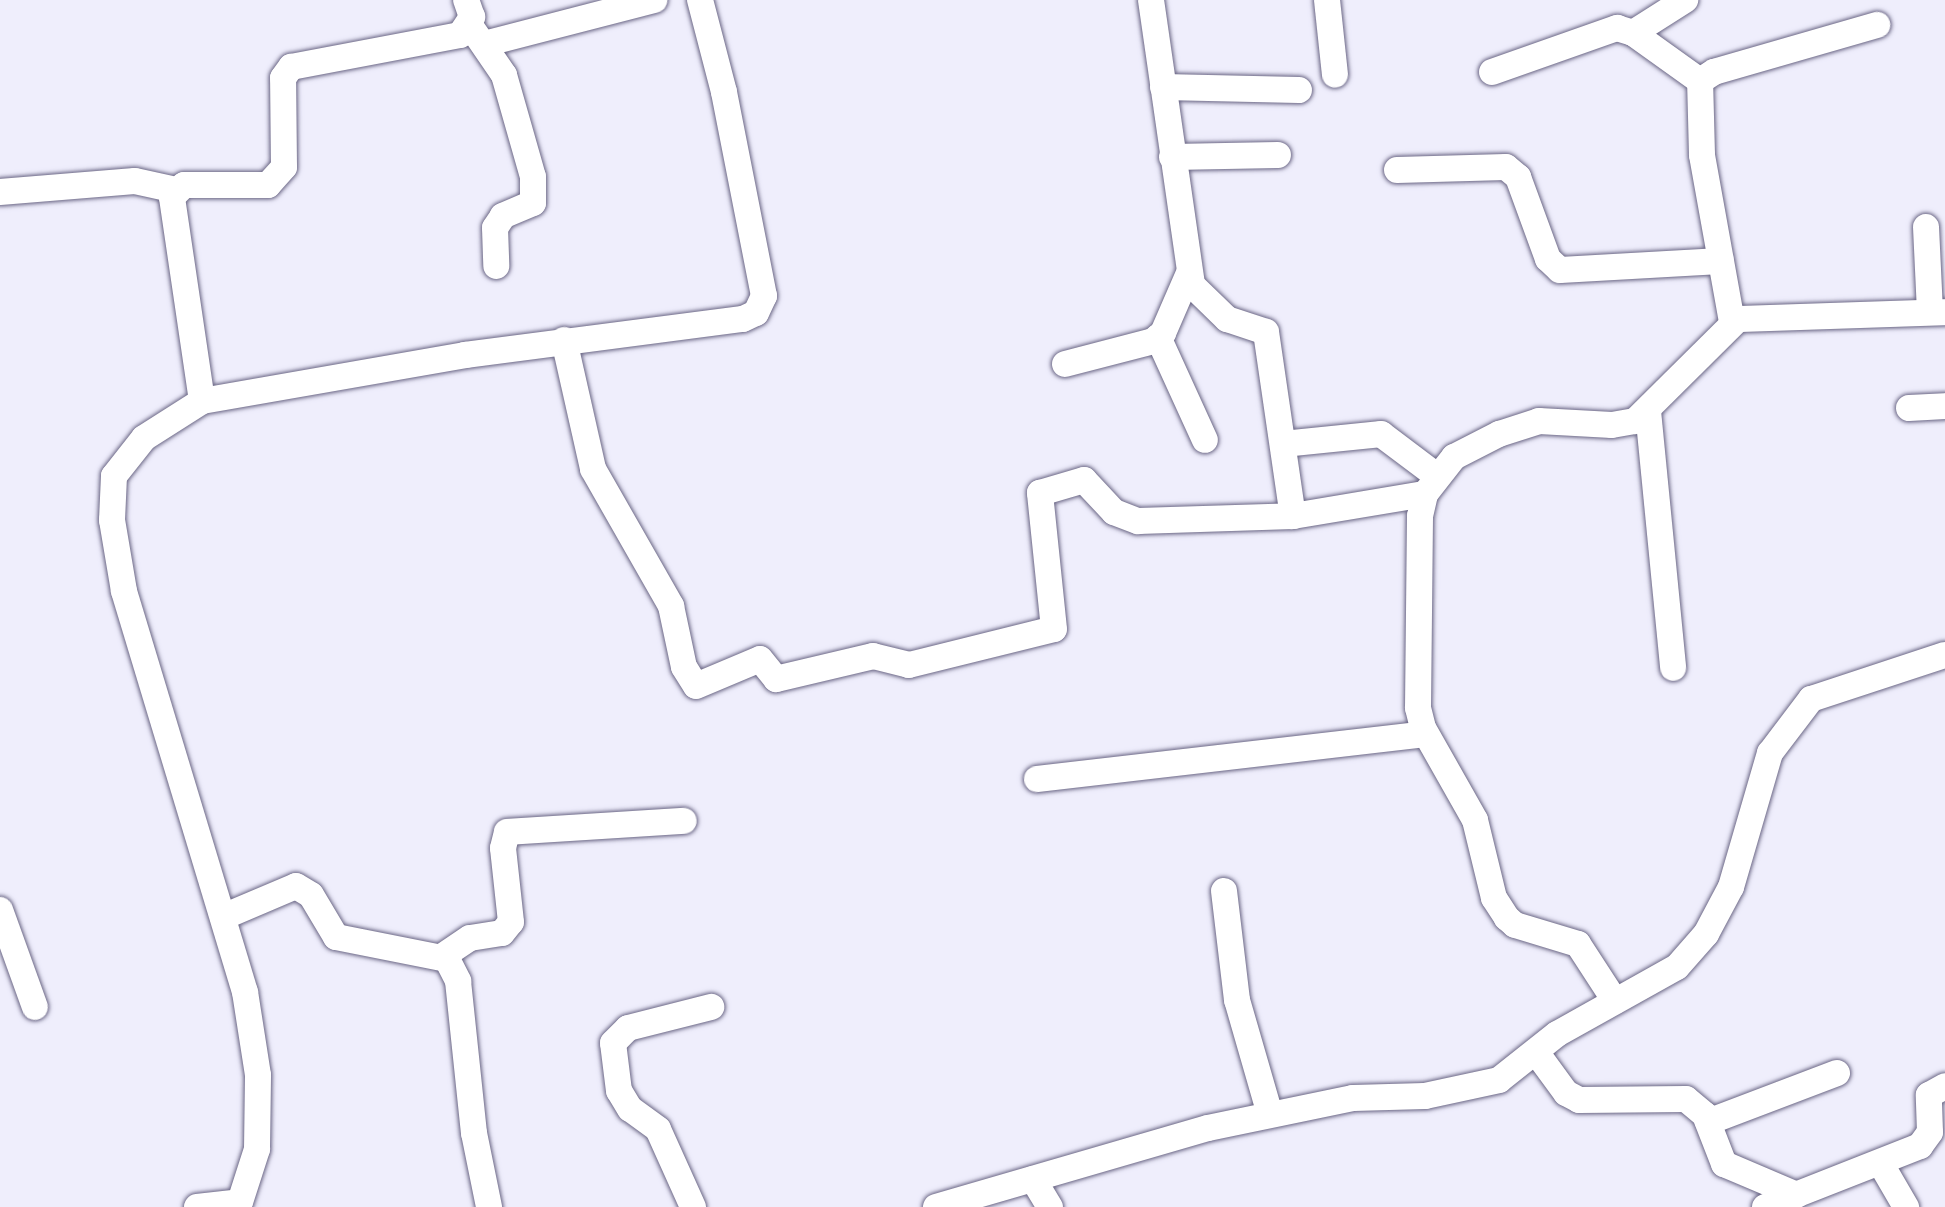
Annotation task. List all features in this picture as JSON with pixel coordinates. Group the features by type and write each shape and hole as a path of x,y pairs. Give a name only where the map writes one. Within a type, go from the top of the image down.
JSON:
{"street":[{"path":"202,401 172,197 184,185 268,185 280,177 284,167 283,78 291,67 460,35 473,23 654,0"},
{"path":"197,1207 240,1202 257,1149 256,1061 245,992 124,591 112,520 114,476 144,438 202,401 564,340 743,319 763,306 724,92 700,0"},
{"path":"1151,0 1189,273 1197,293 1227,319 1266,332 1293,516"},
{"path":"1327,0 1335,75"},
{"path":"1633,33 1685,0"},
{"path":"473,23 504,75 534,195 526,209 499,220 496,266"},
{"path":"1700,81 1714,72 1877,25"},
{"path":"1492,72 1598,31 1633,33 1700,81"},
{"path":"1700,81 1702,155 1732,322"},
{"path":"1163,87 1299,90"},
{"path":"1172,157 1278,155"},
{"path":"1397,170 1506,167 1518,177 1548,259 1560,270 1721,261"},
{"path":"0,192 135,181 176,190"},
{"path":"1615,1001 1578,944 1507,918 1494,898 1475,820 1425,734 1418,708 1420,516 1431,485 1473,445 1539,421 1623,424 1648,411 1732,322 1756,315 1937,312 1926,227"},
{"path":"1065,364 1137,348 1158,337 1189,273"},
{"path":"1158,337 1205,440"},
{"path":"564,340 593,469 671,606 684,667 696,686 760,659 776,679 873,656 909,665 1054,629 1040,493 1084,480 1114,512 1138,521 1293,516 1431,485"},
{"path":"1909,408 1945,406"},
{"path":"1648,411 1673,668"},
{"path":"1283,444 1381,434 1431,485"},
{"path":"936,1207 1270,1114 1353,1098 1425,1096 1499,1080 1615,1001 1677,967 1706,934 1731,887 1770,753 1791,719 1811,699 1840,686 1945,655"},
{"path":"1037,779 1425,734"},
{"path":"443,956 470,938 502,933 511,922 503,848 507,832 684,821"},
{"path":"223,917 296,886 311,895 336,937 443,956 454,966 474,1133 489,1207"},
{"path":"1224,891 1237,1000 1270,1114"},
{"path":"0,910 35,1007"},
{"path":"693,1207 658,1129 630,1109 619,1091 613,1043 628,1028 711,1007"},
{"path":"1536,1052 1566,1093 1579,1100 1676,1096 1698,1108 1708,1122 1724,1164 1797,1195"},
{"path":"1708,1122 1837,1073"},
{"path":"1765,1207 1881,1164 1926,1140 1929,1095 1945,1086"},
{"path":"1881,1164 1906,1207"},
{"path":"1033,1179 1050,1207"}]}
